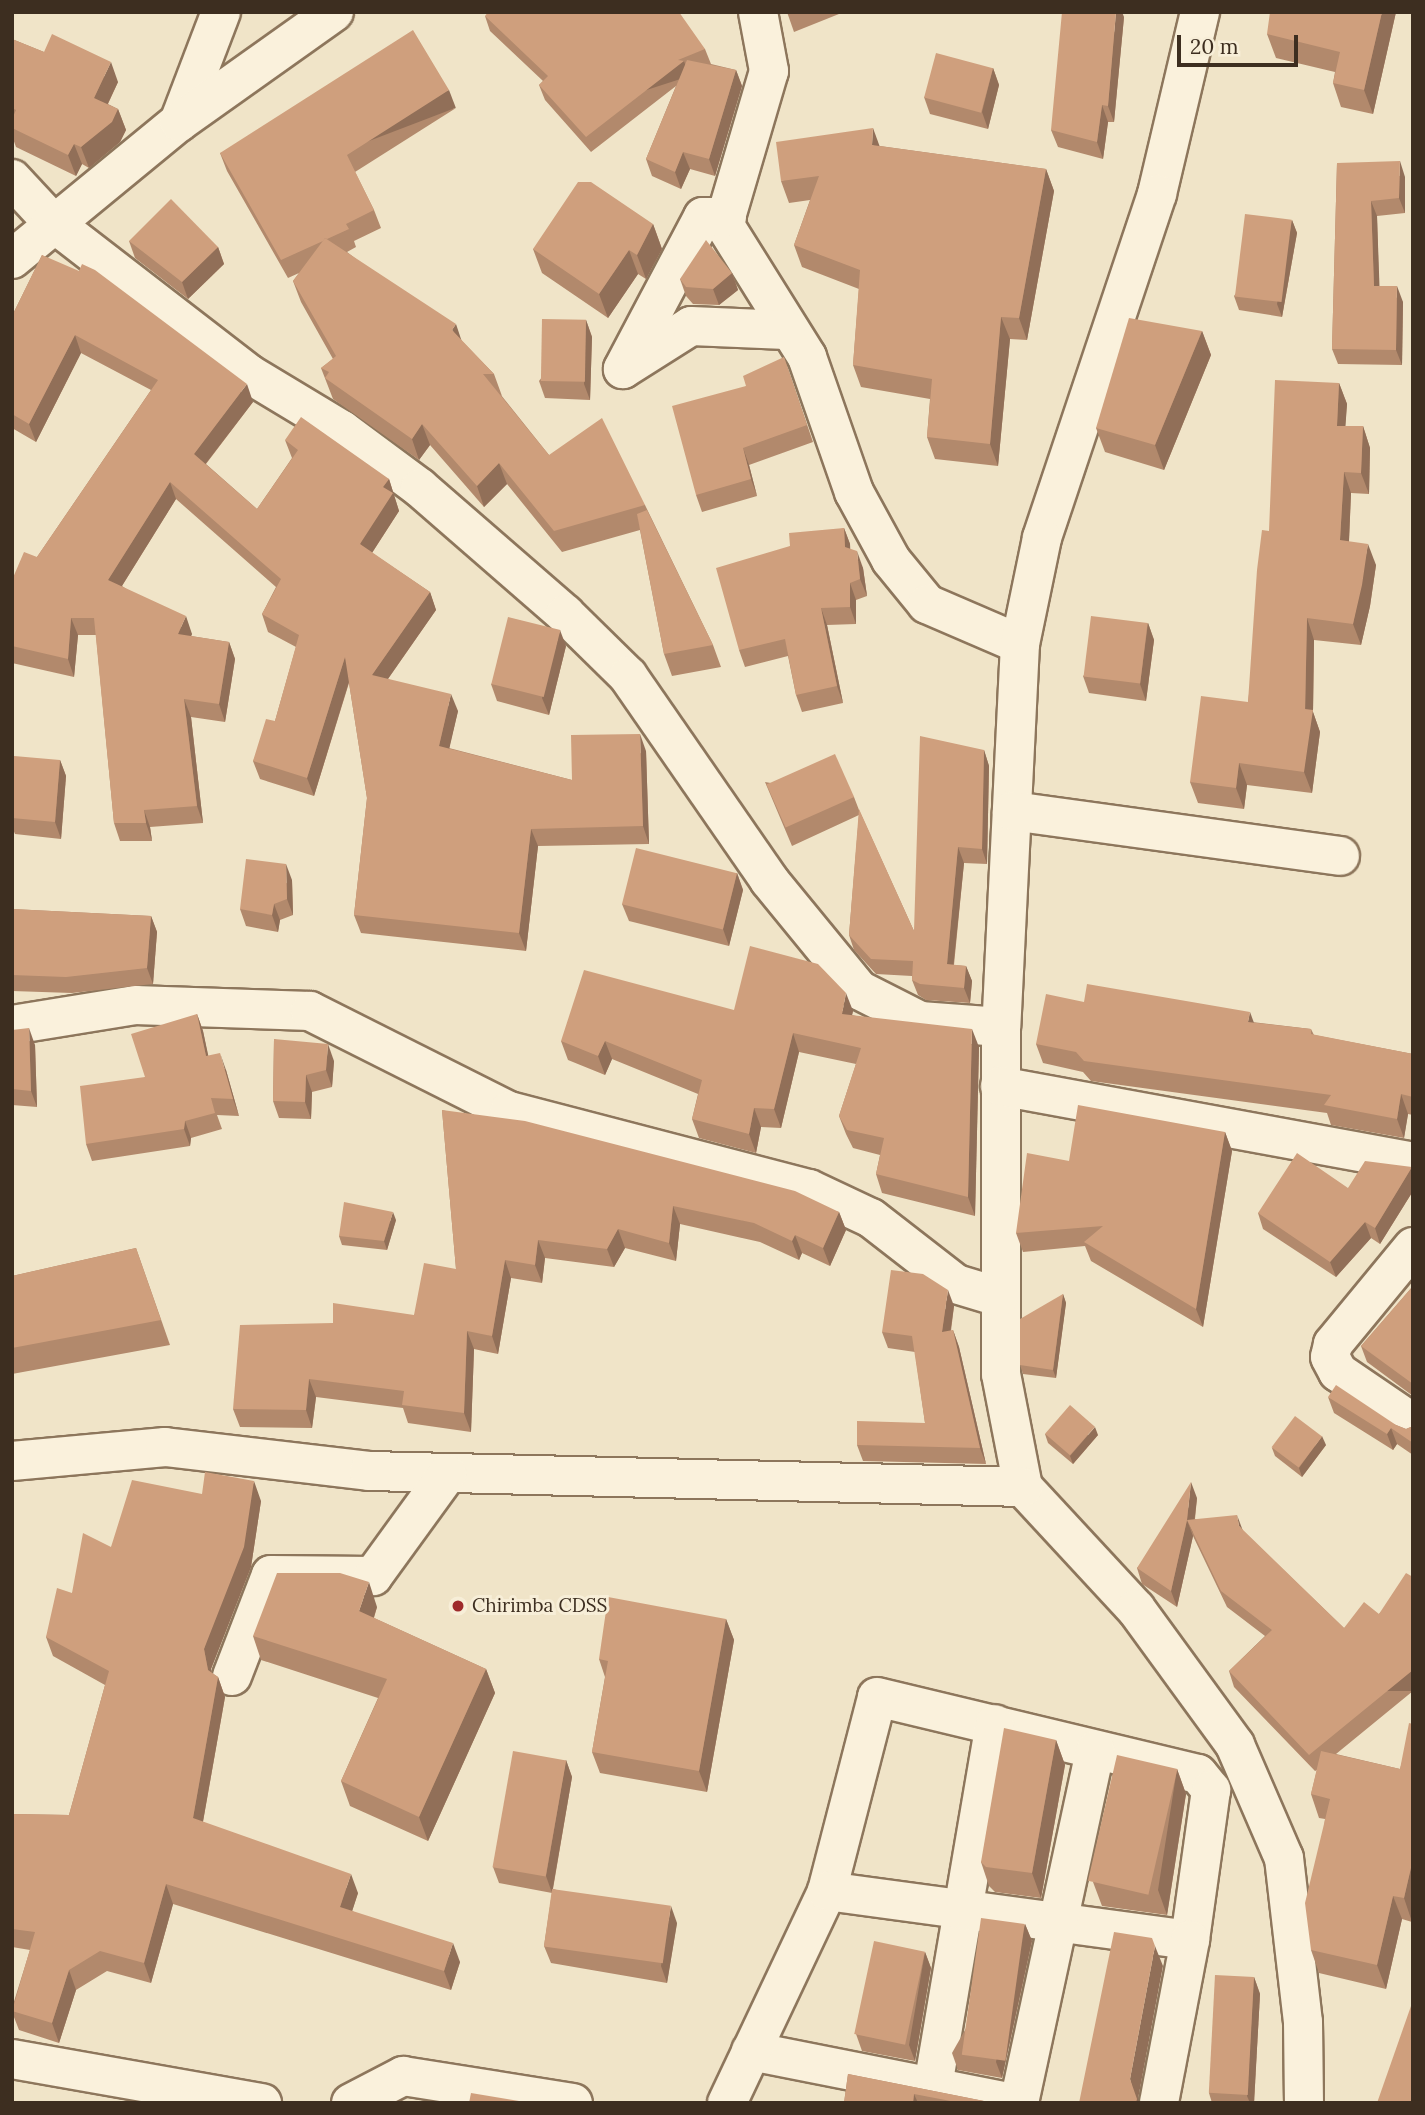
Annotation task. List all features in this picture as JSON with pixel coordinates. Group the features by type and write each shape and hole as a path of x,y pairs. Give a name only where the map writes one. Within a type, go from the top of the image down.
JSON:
{"street":[{"path":"179,122 220,12"},
{"path":"12,258 51,221 179,122 334,12"},
{"path":"758,12 769,71 724,224 786,330 807,357 854,492 891,560 928,604 1020,644"},
{"path":"1200,12 1157,194 1042,538 1020,644 1001,1027 1001,1374 1023,1487 1136,1609 1236,1745 1284,1858 1303,2022 1304,2103"},
{"path":"12,179 51,221 249,374 342,430 420,488 565,614 628,676 769,880 859,990 920,1021 1001,1027"},
{"path":"727,217 703,217 623,369 691,326 786,330"},
{"path":"1012,811 1340,856"},
{"path":"12,1025 135,1005 310,1011 509,1111 810,1189 871,1218 956,1284 999,1297"},
{"path":"1000,1086 1413,1161"},
{"path":"1413,1247 1333,1344 1330,1357 1338,1372 1413,1423"},
{"path":"12,1461 165,1447 447,1474 1023,1487"},
{"path":"232,1676 271,1575 373,1576 447,1474"},
{"path":"727,2103 827,1891 877,1697 1198,1774 1211,1790 1190,1940 1159,2103"},
{"path":"933,2086 995,1724"},
{"path":"1018,2103 1060,1923 1095,1750"},
{"path":"827,1891 1190,1940"},
{"path":"751,2051 1013,2103"},
{"path":"12,2059 262,2103"},
{"path":"351,2103 403,2076 573,2103"}],"building":[{"path":"488,12 679,12 705,49 678,60 684,61 586,137 539,85 548,76 485,16"},
{"path":"1062,12 1116,12 1108,106 1102,105 1097,142 1051,130"},
{"path":"1270,12 1382,12 1364,90 1333,83 1340,52 1267,34"},
{"path":"413,30 449,90 347,155 374,210 346,224 349,229 281,260 220,153"},
{"path":"52,34 111,62 94,98 118,109 112,122 81,147 74,144 68,155 12,128 16,110 12,108 12,39 44,52"},
{"path":"936,53 993,68 981,113 924,97"},
{"path":"687,60 736,70 709,159 683,152 675,172 646,159"},
{"path":"873,128 872,145 1046,169 1019,318 1001,317 990,444 927,437 932,379 853,365 860,270 794,245 819,176 781,181 776,142"},
{"path":"1400,161 1399,198 1371,201 1374,286 1397,286 1396,350 1332,349 1337,163"},
{"path":"578,182 591,182 653,224 637,255 629,250 599,294 533,249"},
{"path":"171,199 218,247 182,282 129,241"},
{"path":"1245,214 1292,220 1282,302 1235,296"},
{"path":"325,238 456,324 452,330 494,374 483,374 549,455 602,418 645,505 554,531 499,463 477,486 422,424 412,439 325,378 329,372 321,368 336,356 293,281"},
{"path":"706,240 732,273 713,289 686,287 680,279"},
{"path":"42,255 79,271 82,264 95,270 247,384 194,454 257,509 298,450 285,440 301,417 389,479 383,487 393,493 360,544 430,592 372,675 451,694 439,746 572,780 571,735 640,734 643,826 531,829 519,933 354,915 367,798 345,657 307,778 253,761 266,719 275,721 299,635 262,614 281,579 170,482 108,580 186,616 178,634 229,642 219,704 184,699 197,806 144,810 146,823 114,823 94,618 71,618 68,659 12,646 12,580 24,552 37,557 158,380 75,335 29,424 12,414 12,316"},
{"path":"1129,318 1202,331 1155,445 1096,428"},
{"path":"542,319 586,320 585,382 541,381"},
{"path":"784,357 807,425 743,448 751,479 696,495 672,406 746,386 743,376"},
{"path":"1275,380 1339,383 1337,426 1363,426 1361,473 1344,472 1340,540 1368,544 1362,585 1353,624 1307,618 1305,709 1313,710 1304,772 1239,763 1236,788 1190,782 1201,696 1248,702 1257,570 1262,530 1269,531"},
{"path":"647,510 713,645 664,654 637,514"},
{"path":"844,528 845,547 857,551 860,579 850,583 850,607 821,608 837,686 796,695 785,639 739,650 716,568 790,546 789,533"},
{"path":"1091,616 1148,623 1140,683 1084,677"},
{"path":"508,617 560,630 544,697 491,684"},
{"path":"920,736 984,750 982,849 958,847 947,964 966,966 964,988 920,984 912,980 913,961 871,959 849,935 859,809 914,931"},
{"path":"835,754 854,797 786,827 766,785"},
{"path":"14,756 60,760 55,822 12,818"},
{"path":"636,848 737,873 723,929 622,904"},
{"path":"246,859 286,864 287,899 274,904 272,915 240,909"},
{"path":"12,909 151,916 147,968 66,977 12,975"},
{"path":"750,946 818,964 846,993 842,1014 972,1029 968,1197 876,1174 884,1138 847,1130 839,1116 861,1048 793,1033 774,1109 754,1108 749,1134 692,1119 702,1080 605,1041 598,1056 561,1041 584,970 734,1010"},
{"path":"1087,984 1250,1012 1248,1022 1311,1029 1311,1034 1413,1054 1413,1097 1401,1094 1397,1119 1324,1105 1331,1095 1084,1061 1076,1052 1036,1044 1046,994 1084,1002"},
{"path":"197,1014 206,1056 220,1053 233,1099 211,1098 215,1113 185,1121 184,1129 86,1144 80,1086 145,1077 131,1034"},
{"path":"29,1028 31,1091 12,1089 12,1030"},
{"path":"274,1039 328,1044 326,1070 306,1075 305,1102 273,1101"},
{"path":"1078,1105 1225,1132 1196,1309 1084,1242 1103,1226 1016,1233 1027,1153 1069,1161"},
{"path":"442,1110 525,1121 795,1191 839,1212 823,1248 795,1235 792,1241 754,1223 673,1206 669,1243 618,1229 607,1249 538,1240 535,1265 505,1260 492,1336 467,1331 464,1413 402,1405 404,1391 309,1379 306,1410 233,1409 240,1325 333,1323 333,1303 414,1315 424,1263 456,1269"},
{"path":"1297,1153 1348,1188 1365,1161 1412,1167 1375,1228 1365,1222 1330,1262 1258,1213"},
{"path":"344,1202 393,1212 384,1241 339,1236"},
{"path":"136,1248 161,1320 12,1348 12,1276"},
{"path":"891,1270 923,1274 948,1290 942,1332 953,1330 980,1448 857,1445 857,1421 925,1423 912,1336 882,1332"},
{"path":"1413,1286 1413,1384 1361,1346"},
{"path":"1063,1294 1053,1370 1020,1365 1020,1319"},
{"path":"1336,1385 1396,1425 1406,1429 1413,1426 1413,1443 1391,1428 1387,1434 1328,1397"},
{"path":"1070,1405 1095,1427 1070,1455 1045,1434"},
{"path":"1295,1416 1322,1436 1299,1468 1272,1447"},
{"path":"205,1472 254,1481 244,1547 204,1649 208,1670 218,1677 193,1818 351,1874 340,1907 453,1943 444,1971 166,1884 144,1963 100,1951 69,1970 52,2023 12,2011 35,1932 12,1929 12,1814 69,1815 109,1671 46,1637 57,1588 72,1593 83,1533 111,1547 132,1480 202,1494"},
{"path":"1191,1482 1187,1520 1171,1591 1137,1568"},
{"path":"1237,1515 1239,1526 1344,1628 1364,1602 1379,1614 1406,1573 1413,1577 1413,1670 1309,1755 1229,1671 1272,1630 1221,1591 1187,1520"},
{"path":"277,1573 340,1573 369,1582 359,1611 486,1669 419,1817 341,1781 387,1679 253,1636"},
{"path":"608,1597 726,1619 699,1771 592,1752 608,1661 599,1659"},
{"path":"1409,1723 1413,1724 1413,1859 1404,1898 1393,1896 1377,1965 1311,1950 1305,1903 1330,1799 1311,1794 1321,1751 1400,1769"},
{"path":"1004,1728 1056,1740 1032,1873 986,1867 981,1862"},
{"path":"513,1751 566,1760 546,1877 493,1867"},
{"path":"1117,1755 1177,1769 1148,1895 1088,1881"},
{"path":"552,1889 671,1906 663,1963 544,1946"},
{"path":"981,1918 1025,1924 1005,2061 962,2055"},
{"path":"1114,1932 1152,1938 1155,1946 1130,2079 1137,2099 1136,2103 1079,2103"},
{"path":"874,1941 925,1952 905,2045 854,2034"},
{"path":"1215,1975 1254,1977 1248,2095 1209,2093"},
{"path":"1411,2006 1413,2103 1377,2103"},
{"path":"848,2074 994,2103 961,2103 914,2094 913,2103 844,2103"},
{"path":"471,2093 531,2103 469,2103"}],"place":[{"name":"Chirimba CDSS","path":"458,1606"}]}
